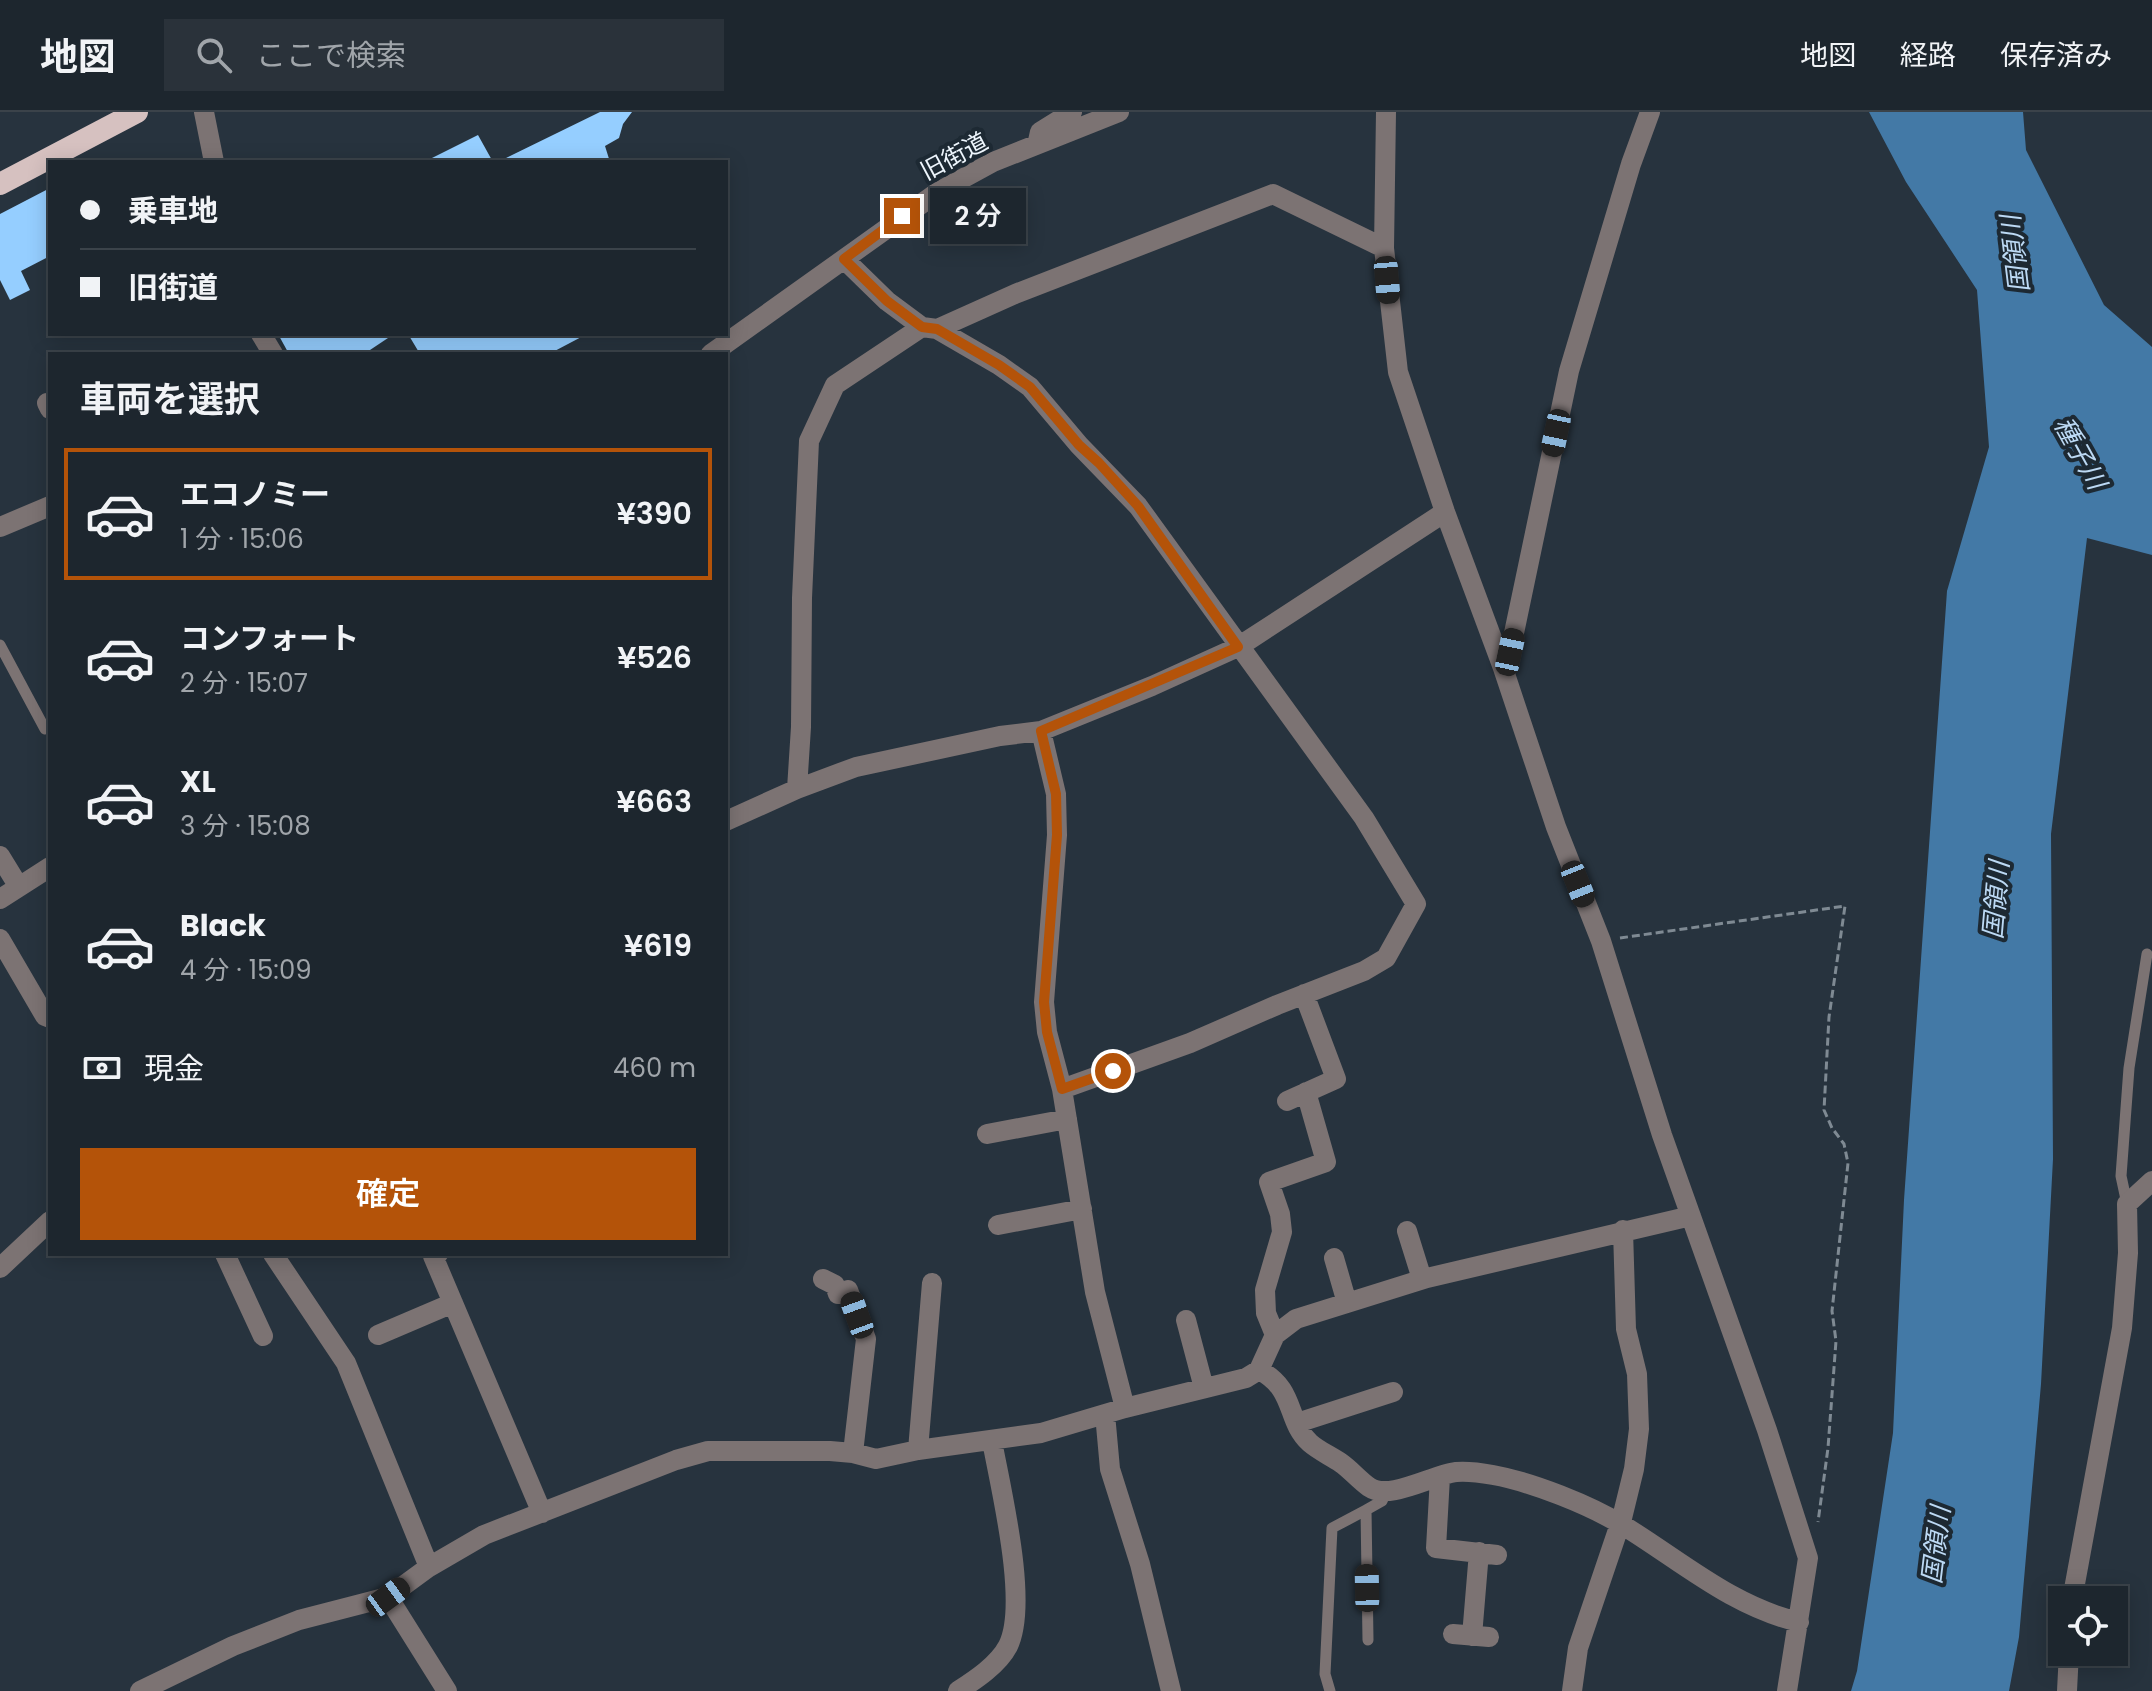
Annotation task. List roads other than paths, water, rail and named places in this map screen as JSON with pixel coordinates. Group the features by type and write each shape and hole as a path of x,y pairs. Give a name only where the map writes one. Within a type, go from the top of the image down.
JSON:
{"highway":[{"path":"0,184 137,112"}],"street":[{"path":"204,112 214,160"},
{"path":"1037,145 1040,132 1072,112"},
{"name":"旧街道","path":"714,352 938,192 993,162 1119,112"},
{"path":"1386,112 1384,248 1398,372 1556,827 1601,941 1662,1135 1803,1538 1808,1558 1787,1691"},
{"path":"1503,668 1510,652 1569,371 1631,164 1650,112"},
{"path":"797,789 809,441 835,385 929,328 1273,194 1384,248"},
{"path":"844,259 887,301 929,328 999,365 1030,387 1079,445 1138,506 1364,818 1416,904 1386,958 1364,971 1190,1043 1062,1089"},
{"path":"0,527 48,507"},
{"path":"728,820 856,767 1000,736 1041,731 1238,647 1445,512"},
{"path":"1041,731 1056,794 1057,835 1044,1002 1047,1032 1062,1089 1095,1292 1125,1408"},
{"path":"0,856 19,887"},
{"path":"0,899 48,868"},
{"path":"0,939 48,1017"},
{"path":"1287,1101 1336,1079 1304,994"},
{"path":"1275,1335 1266,1313 1265,1290 1282,1232 1280,1214 1269,1182 1326,1162 1306,1092"},
{"path":"987,1134 1067,1119"},
{"path":"2075,1586 2122,1328 2128,1253 2127,1204 2136,1192 2152,1181"},
{"path":"998,1225 1082,1209"},
{"path":"140,1691 233,1646 299,1620 388,1597 429,1567 484,1535 676,1460 708,1451 853,1453 876,1459 1041,1433 1246,1378 1259,1370 1275,1335 1296,1319 1422,1279 1691,1216"},
{"path":"0,1268 48,1223"},
{"path":"1572,1691 1578,1648 1620,1524 1634,1469 1639,1429 1637,1374 1626,1329 1623,1230"},
{"path":"1407,1231 1422,1279"},
{"path":"226,1256 263,1336"},
{"path":"274,1256 346,1363 429,1567"},
{"path":"433,1256 542,1513"},
{"path":"1334,1258 1347,1303"},
{"path":"823,1279 835,1285 838,1294 848,1290 866,1339 853,1453"},
{"path":"918,1450 932,1283"},
{"path":"378,1335 453,1303"},
{"path":"1186,1320 1204,1388"},
{"path":"1259,1370 1284,1390 1309,1443 1341,1463 1371,1489 1386,1492 1457,1472 1493,1474 1565,1498 1620,1524 1706,1582 1773,1616 1799,1622"},
{"path":"1297,1423 1393,1392"},
{"path":"1105,1414 1110,1469 1140,1564 1171,1691"},
{"path":"972,1687 1007,1649 1016,1621 1013,1569 992,1441"},
{"path":"1440,1477 1436,1548 1488,1553 1471,1636"},
{"path":"388,1597 447,1691"},
{"path":"2067,1691 2068,1666"}],"lane":[{"path":"0,645 45,729"},
{"path":"2127,1204 2121,1176 2129,1068 2147,954"},
{"path":"1330,1691 1325,1674 1332,1528 1382,1501 1386,1492"},
{"path":"1366,1510 1368,1640"}],"water":[{"path":"1869,112 2023,112 2026,150 2104,305 2152,347 2152,555 2087,538 2051,834 2053,1159 2041,1384 2019,1637 2009,1691 1851,1691 1857,1671 1893,1433 1904,1200 1947,591 1989,447 1977,290 1906,182"}],"water label":[{"name":"国領川","path":"2015,254"},
{"name":"種子川","path":"2080,453"},
{"name":"国領川","path":"1996,900"},
{"name":"国領川","path":"1936,1545"}]}
